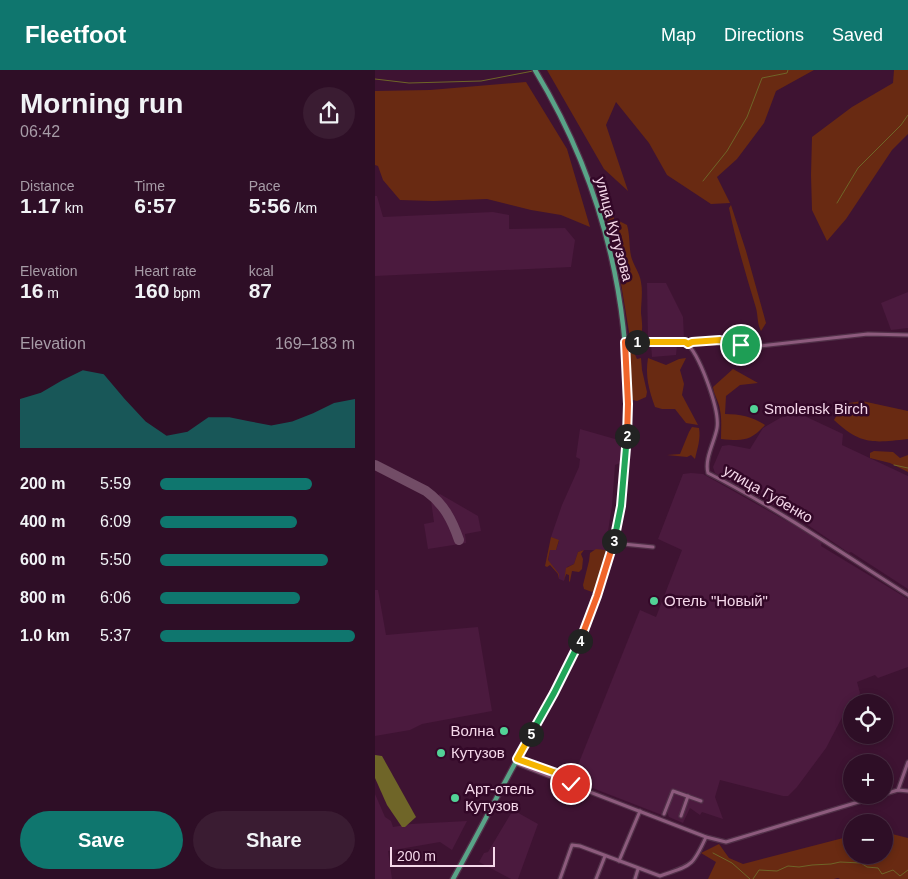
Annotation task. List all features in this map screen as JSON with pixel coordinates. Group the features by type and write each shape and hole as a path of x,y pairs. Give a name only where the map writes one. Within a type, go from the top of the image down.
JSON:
{"main road":[{"name":"улица Кутузова","path":"453,879 576,651 597,596 613,542 621,506 628,404 625,342 617,282 599,209 572,139 535,70"}],"street":[{"path":"625,342 685,342 688,344 720,340 741,345 759,346 840,336 868,334 908,335"},
{"name":"улица Губенко","path":"688,344 708,385 717,412 718,425 708,464 708,473 791,519 908,595"},
{"path":"613,542 653,547"},
{"path":"516,761 721,842 732,842 898,790 908,791"},
{"path":"898,790 908,762"},
{"path":"664,814 673,791 701,801"},
{"path":"681,816 688,796"},
{"path":"619,861 640,811"},
{"path":"560,879 572,845 580,846 660,876 689,866 696,859 706,837"},
{"path":"596,879 605,856"},
{"path":"635,879 639,869"}],"shaded area":[{"path":"547,70 814,70 776,91 764,123 737,159 717,177 730,203 711,204 667,175 649,143 616,102 606,125 628,191 604,169"},
{"path":"894,70 908,70 908,134 892,150 846,219 827,241 812,210 812,137 852,107 893,83"},
{"path":"526,82 567,149 590,227 561,215 487,199 400,200 383,180 378,166 375,165 375,91 430,90"},
{"path":"375,196 377,196 383,217 493,212 509,215 509,229 565,228 575,240 571,267 375,276"},
{"path":"731,205 766,323 761,331 732,221 729,208"},
{"path":"607,206 612,212 616,225 619,221 627,225 631,256 642,286 641,336 630,338 615,247 604,210"},
{"path":"647,283 666,283 683,317 684,339 648,339"},
{"path":"908,292 908,328 891,330 881,303"},
{"path":"651,344 677,345 676,355 652,357"},
{"path":"632,348 637,359 641,358 647,392 646,397 637,401 633,400 632,397 630,351"},
{"path":"648,358 666,365 686,358 680,370 684,384 682,395 698,425 686,423 675,409 655,407 648,383"},
{"path":"733,369 758,383 740,385 726,396 725,414 746,416 765,425 755,435 740,440 721,439 721,413 713,387"},
{"path":"862,401 908,411 908,439 876,441 860,438 834,420 843,404"},
{"path":"796,412 843,434 842,445 908,476 908,589 851,552 849,553 799,519 715,473 713,467 722,446 729,445 750,449 763,428 780,418"},
{"path":"692,427 699,428 699,444 695,459 691,455 687,457 667,455 680,454"},
{"path":"580,429 622,441 620,463 615,465 612,506 605,550 584,550 578,552 574,564 567,567 564,581 559,579 559,575 548,561 550,550 556,550 559,541 551,537 562,505 579,467 580,459 576,457"},
{"path":"874,451 893,452 900,458 908,455 908,472 890,463 870,458 870,453"},
{"path":"683,474 703,474 822,541 821,546 908,599 908,667 878,678 875,675 857,682 859,694 843,694 843,715 826,748 788,796 720,780 715,797 723,819 702,812 700,815 690,808 683,823 669,817 667,812 670,803 667,801 662,815 572,780 640,610 656,617 682,550 658,539"},
{"path":"440,494 478,516 481,531 465,534 466,543 428,549 424,524 434,522 431,501"},
{"path":"551,537 559,540 556,550 550,550 548,560 559,574 559,579 558,574 550,565 545,566"},
{"path":"596,549 605,550 606,555 597,587 592,592 584,589 583,585 590,553"},
{"path":"584,550 581,554 583,559 582,569 579,572 572,571 569,582 569,575 566,574 564,581 566,568 574,564 578,552"},
{"path":"375,590 378,590 386,635 478,627 492,711 422,724 410,730 375,736"},
{"path":"375,755 382,756 416,817 405,827 402,827 387,805 375,778"},
{"path":"375,794 385,817 391,821 393,827 411,824 467,821 452,850 440,842 388,851 392,879 375,879"},
{"path":"513,810 538,824 518,879 511,879 479,862 484,853 488,852"},
{"path":"893,834 908,838 908,879 708,879 716,862 701,853 719,844 729,858 743,864 843,838 843,864 893,864"}],"waterway":[{"path":"703,181 727,151 747,117 762,78 787,73 788,70"},
{"path":"375,79 409,83 481,81 533,71"},
{"path":"837,203 858,168 901,125 908,115"},
{"path":"894,465 908,468"},
{"path":"713,853 732,863 750,879"},
{"path":"753,879 759,870 777,871 788,866 799,867 840,862 861,863 867,867 878,868 882,874 893,870 900,876 908,870"}],"taxiway":[{"path":"375,465 426,491 438,501 447,513 459,540"}],"place":[{"name":"Smolensk Birch","path":"754,409"},
{"name":"Отель \"Новый\"","path":"654,601"},
{"name":"Волна","path":"504,731"},
{"name":"Кутузов","path":"441,753"},
{"name":"Арт-отель Кутузов","path":"455,798"}],"route":[{"path":"571,784 566,782 559,774 517,759 576,651 612,549 621,506 626,455 628,404 625,342 685,342 688,344 720,340 741,345"}]}
